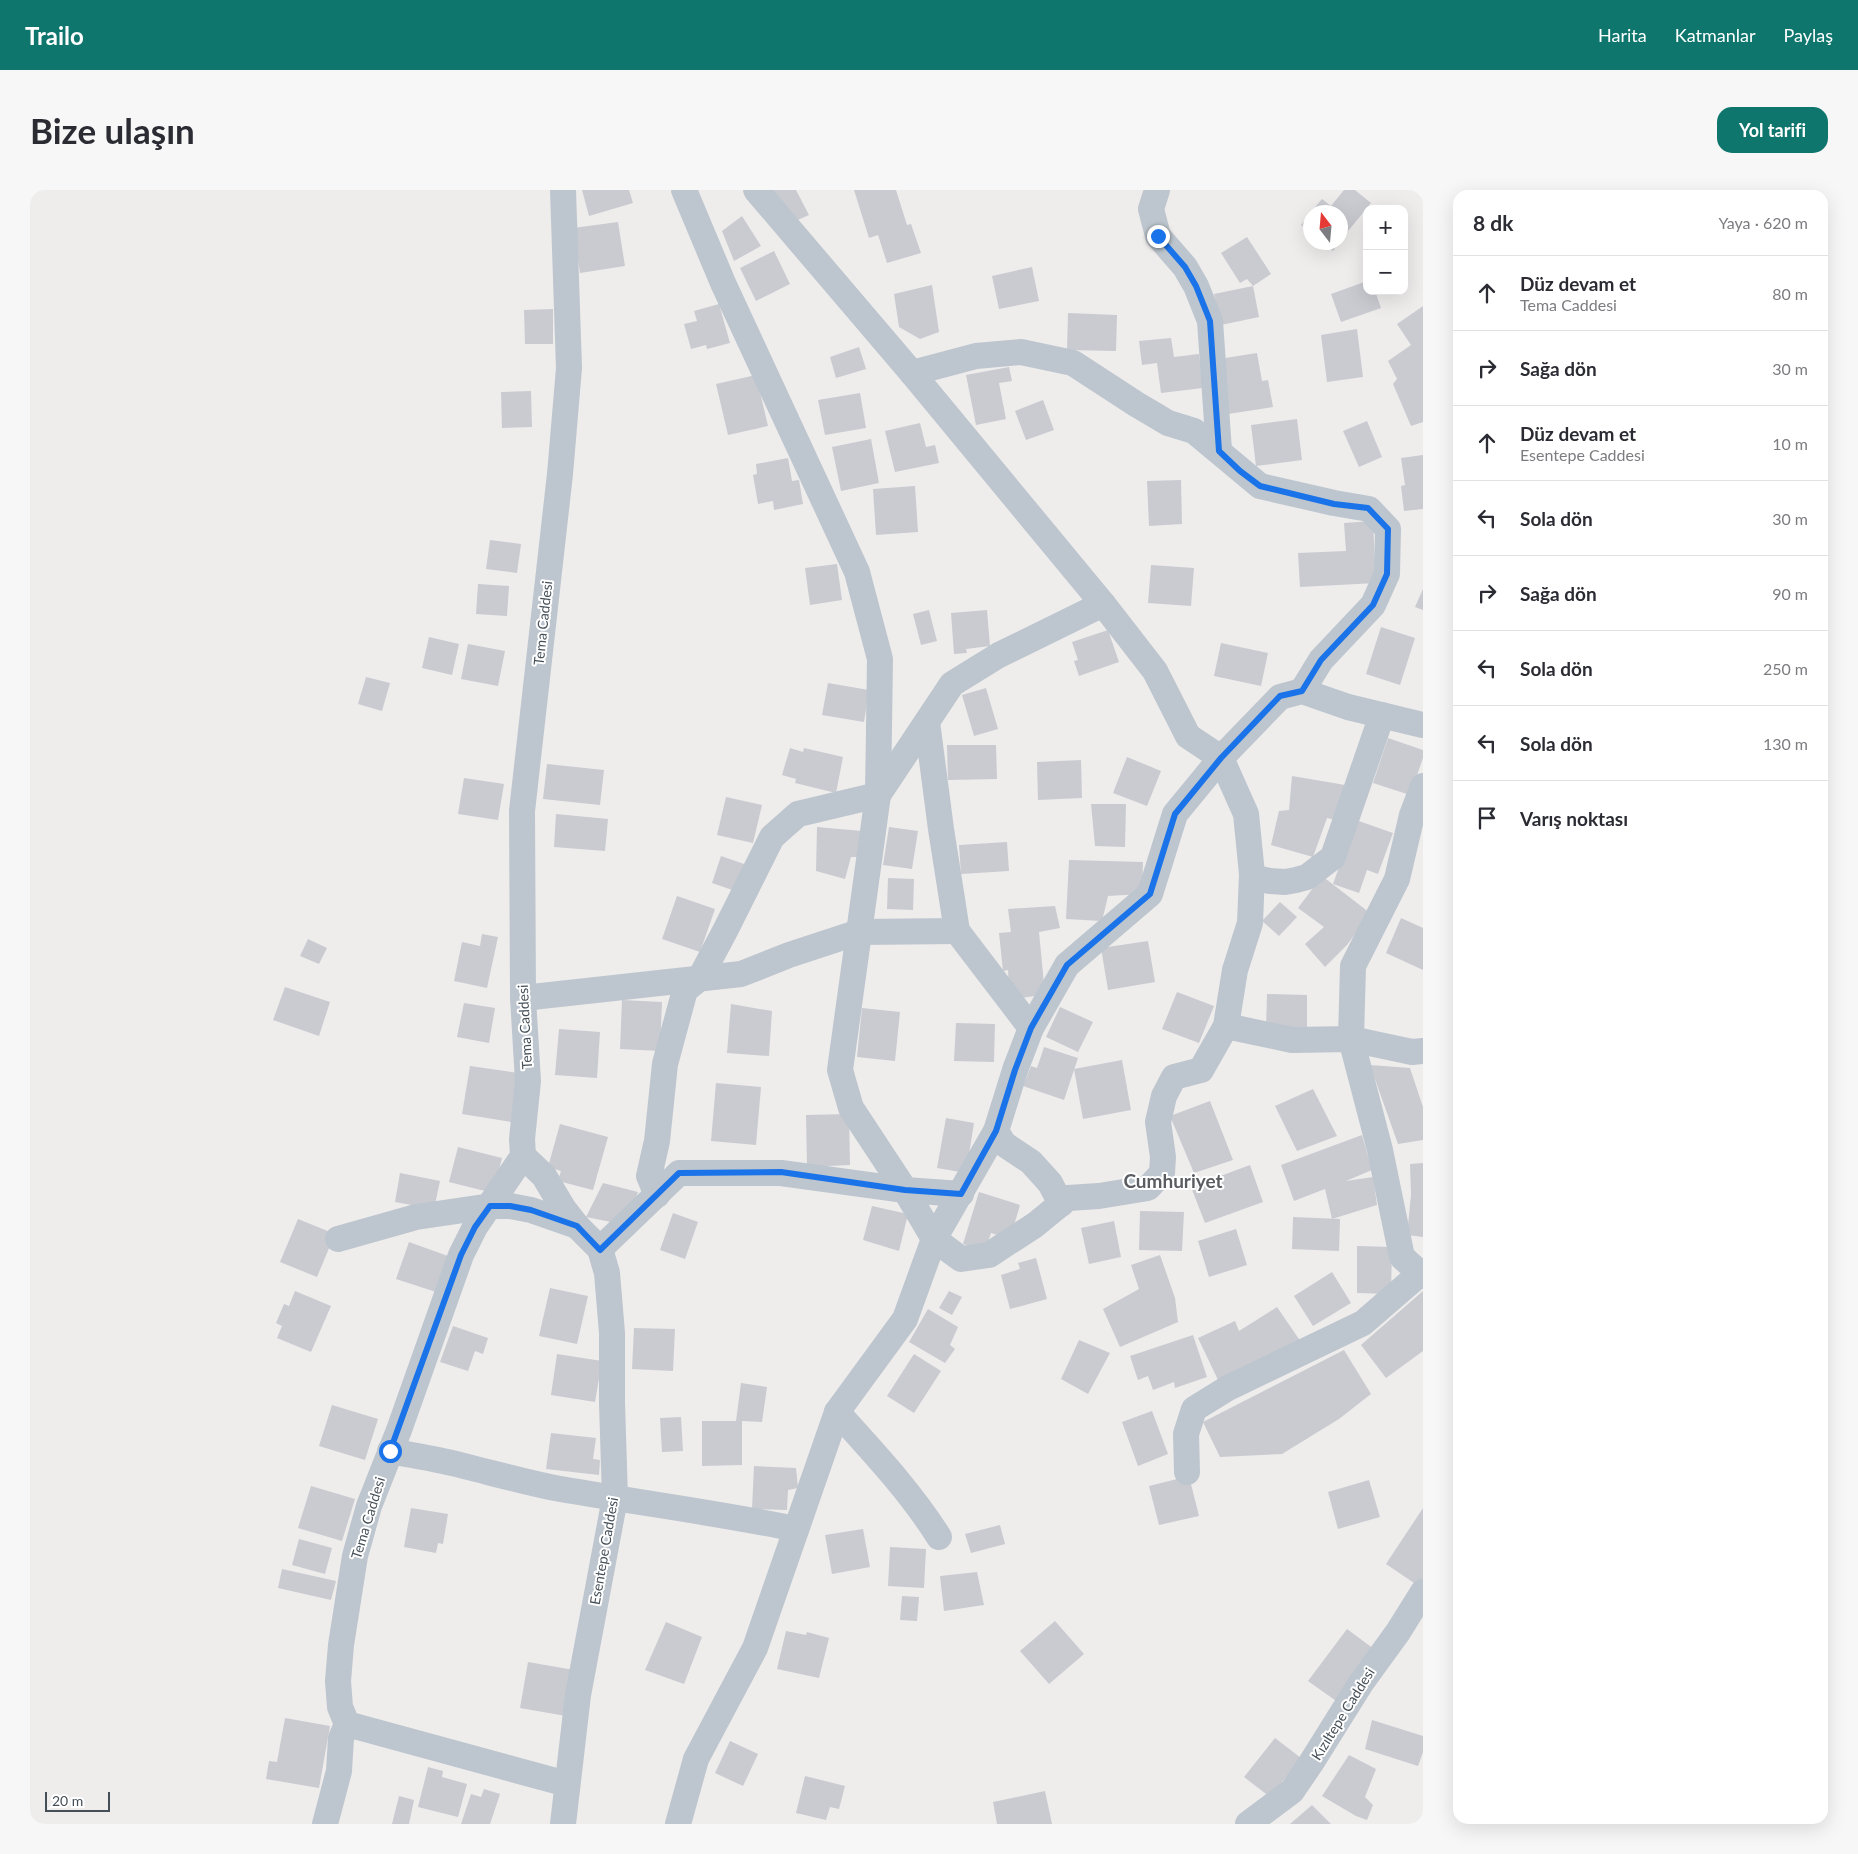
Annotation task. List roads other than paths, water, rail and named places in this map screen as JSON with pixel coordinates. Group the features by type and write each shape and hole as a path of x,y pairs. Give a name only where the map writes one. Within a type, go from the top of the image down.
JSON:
{"street":[{"name":"Tema Caddesi","path":"347,1724 340,1707 338,1681 341,1645 355,1556 369,1506 461,1255 475,1227 523,1156 522,1139 528,1081 523,998 522,811 560,474 569,368 563,190"},
{"path":"684,190 723,283 857,572 880,659 878,795 840,1070 851,1108 905,1190 934,1239 961,1259 989,1255 1035,1226 1068,1198 1099,1196 1148,1188 1162,1173 1163,1157 1158,1122 1164,1096 1174,1077 1201,1070 1226,1026 1235,970 1250,923 1252,877 1246,814 1221,758 1188,736 1155,670 912,373 756,190"},
{"path":"1157,190 1151,209 1158,236 1185,267 1196,286 1210,321 1219,451"},
{"path":"912,373 976,356 1021,352 1074,363 1168,423 1194,431 1260,486 1334,504 1368,508 1388,529 1387,574 1373,605 1321,660 1302,691"},
{"path":"656,1195 649,1176 657,1141 664,1064 685,990 700,978 772,837 798,814 878,795 952,684 999,654 1102,604"},
{"path":"678,1824 696,1759 754,1648 837,1412 905,1319 934,1239 996,1131 1015,1070 1031,1028 1067,965 1150,894 1175,814 1221,758 1280,696 1302,691 1348,707 1423,725"},
{"path":"1252,877 1270,881 1285,882 1296,880 1307,877 1333,857 1382,715"},
{"path":"927,722 957,931 1031,1028"},
{"path":"1187,1472 1186,1434 1194,1409 1228,1388 1363,1323 1422,1274 1402,1257 1380,1150 1351,1039 1353,966 1397,879 1412,815 1423,786"},
{"path":"523,998 740,974 789,955 859,932 957,931"},
{"path":"1226,1026 1292,1040 1351,1039 1412,1052 1423,1052"},
{"path":"996,1131 1004,1144 1031,1162 1050,1183 1061,1204"},
{"name":"Esentepe Caddesi","path":"523,1156 544,1176 563,1208 600,1250 610,1301 615,1498 578,1695 562,1824"},
{"path":"600,1250 679,1173 781,1172 905,1190 961,1194"},
{"path":"338,1239 416,1217 490,1206 510,1206 531,1210 577,1226"},
{"path":"837,1412 888,1469 924,1514 939,1537"},
{"path":"390,1451 468,1467 503,1477 796,1529"},
{"name":"Kızıltepe Caddesi","path":"1248,1824 1292,1791 1312,1763 1361,1683 1398,1632 1423,1592"},
{"path":"325,1824 339,1771 341,1738 347,1724 567,1784"}],"district":[{"name":"Cumhuriyet","path":"1173,1181"}]}
